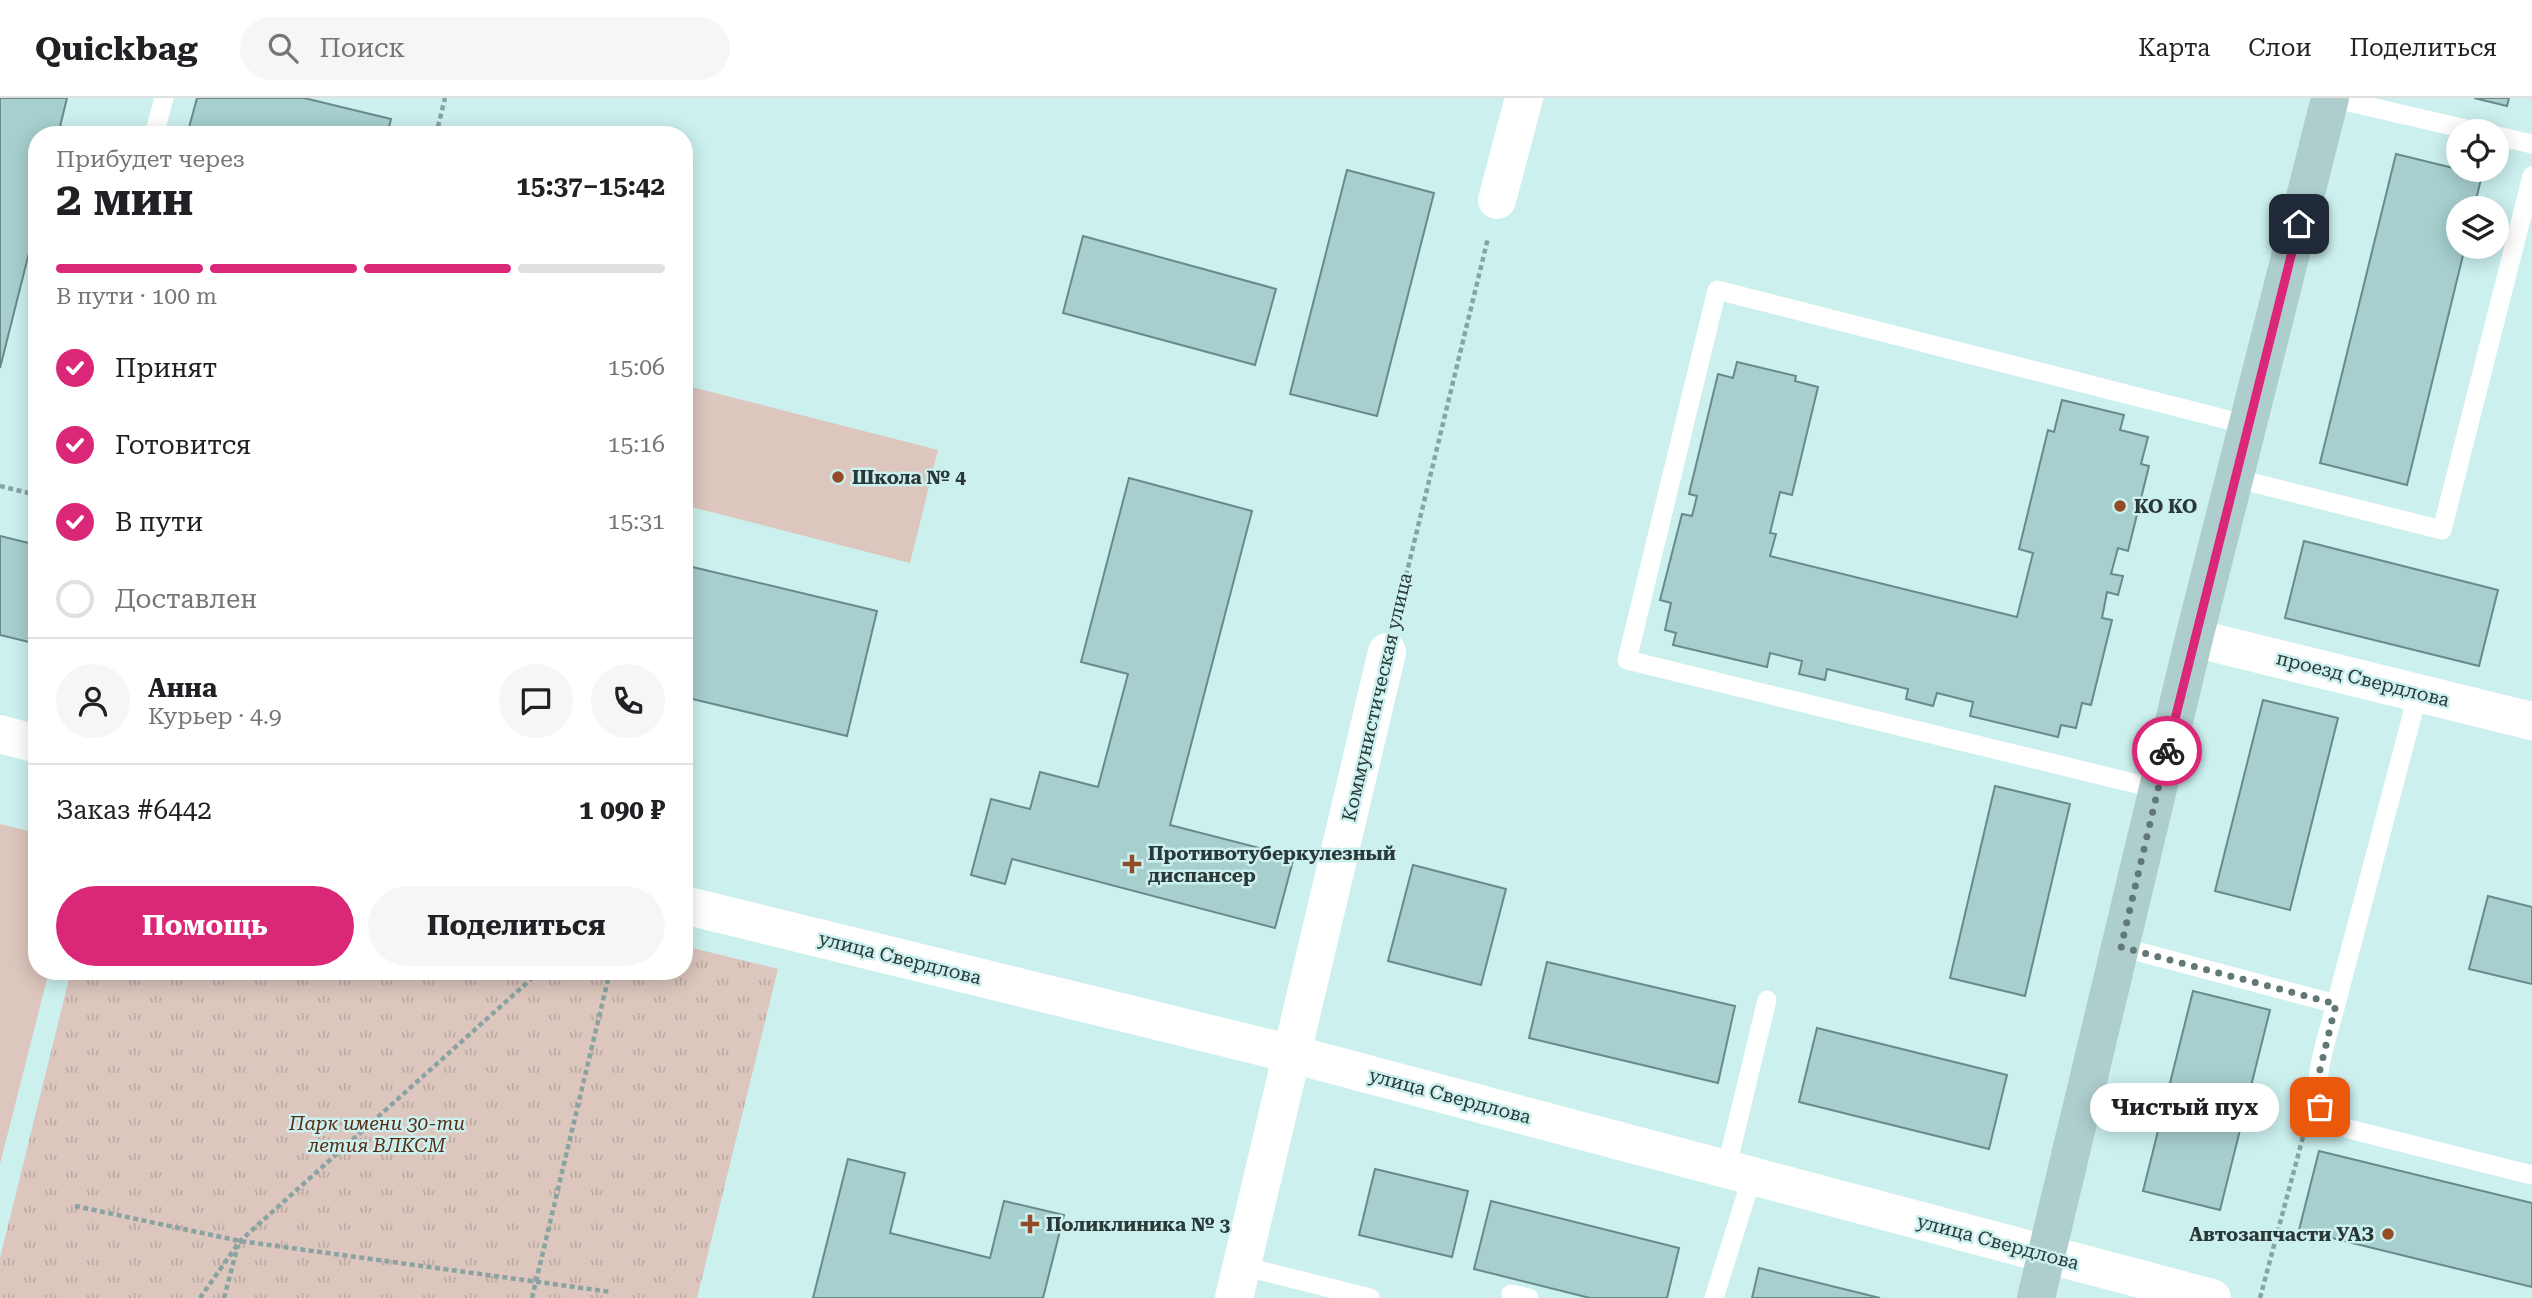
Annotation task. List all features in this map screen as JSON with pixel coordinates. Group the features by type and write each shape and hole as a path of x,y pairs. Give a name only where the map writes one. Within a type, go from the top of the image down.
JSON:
{"street":[{"path":"1497,200 1524,98"},
{"path":"2036,1298 2194,638 2331,98"},
{"name":"проезд Свердлова","path":"2194,638 2532,721"},
{"name":"Коммунистическая улица","path":"1238,1282 1388,652"},
{"path":"0,734 28,742"},
{"name":"улица Свердлова","path":"693,907 1292,1054 2212,1298"}],"lane":[{"path":"156,126 164,98"},
{"path":"2331,98 2446,124"},
{"path":"2509,139 2532,144"},
{"path":"2234,478 2442,530 2532,176"},
{"path":"2158,789 1628,660 1713,303 1717,290 2248,425"},
{"path":"2418,693 2316,1086 2320,1107 2331,1121 2350,1129 2532,1175"},
{"path":"2121,947 2336,1004"},
{"path":"1714,1298 1739,1174 1767,1000"},
{"path":"1238,1282 1370,1298"}],"path":[{"path":"438,126 445,98"},
{"name":"Коммунистическая улица","path":"1388,652 1497,200"},
{"path":"0,486 28,493"},
{"path":"200,1298 240,1241 530,980"},
{"path":"532,1298 608,980"},
{"path":"2260,1298 2316,1086"},
{"path":"75,1206 240,1241 611,1292"},
{"path":"224,1298 240,1241"}],"green space":[{"path":"693,387 938,450 910,563 693,507"},
{"path":"0,824 28,831 28,980 47,980 0,1164"},
{"name":"Парк имени 30-ти летия ВЛКСМ","path":"693,948 778,969 697,1298 0,1298 0,1258 69,980 693,980"}],"building":[{"path":"0,98 67,98 60,126 28,126 28,257 0,368"},
{"path":"197,98 304,98 391,119 389,126 189,126"},
{"path":"2474,98 2509,98 2507,106"},
{"path":"2396,154 2446,166 2446,182 2480,182 2477,196 2446,196 2446,259 2462,259 2407,485 2320,463"},
{"path":"1347,170 1434,193 1377,416 1290,394"},
{"path":"1083,236 1276,289 1255,365 1063,313"},
{"path":"1737,362 1796,376 1795,381 1818,387 1792,495 1780,492 1770,533 1776,534 1770,556 2017,617 2033,553 2019,549 2048,430 2054,432 2062,400 2124,415 2120,430 2148,437 2141,464 2149,466 2128,551 2118,548 2111,574 2123,576 2118,595 2107,592 2102,618 2112,620 2091,705 2082,703 2076,728 2061,725 2058,737 1970,716 1973,702 1937,693 1933,706 1906,699 1908,689 1827,669 1825,680 1799,674 1802,661 1770,653 1767,667 1673,645 1676,633 1665,630 1671,603 1660,600 1682,514 1692,516 1697,496 1689,494 1718,374 1733,378"},
{"path":"1129,478 1252,511 1170,825 1294,857 1275,928 1012,859 1005,884 971,875 991,799 1030,809 1040,772 1098,787 1128,674 1081,662"},
{"path":"0,536 28,543 28,642 0,635"},
{"path":"2304,541 2498,590 2479,666 2285,618"},
{"path":"693,567 877,611 847,736 693,699"},
{"path":"2263,700 2338,718 2290,910 2215,891"},
{"path":"1995,786 2070,804 2025,996 1950,978"},
{"path":"1413,865 1506,889 1481,985 1388,961"},
{"path":"2488,896 2532,907 2532,984 2469,969"},
{"path":"1547,962 1735,1006 1718,1083 1529,1038"},
{"path":"2193,991 2270,1010 2220,1210 2143,1191"},
{"path":"1817,1028 2007,1075 1989,1149 1799,1102"},
{"path":"2319,1151 2532,1203 2532,1287 2299,1230"},
{"name":"Поликлиника № 3","path":"848,1159 905,1173 890,1233 990,1258 1004,1201 1064,1215 1043,1298 813,1298"},
{"path":"1375,1169 1468,1191 1452,1257 1359,1235"},
{"path":"1491,1201 1679,1248 1667,1298 1590,1298 1474,1269"},
{"path":"1759,1268 1880,1298 1752,1298"}],"way so far":[{"path":"2167,751 2121,947 2336,1004 2316,1086 2320,1107"}],"place":[{"name":"Школа № 4","path":"838,477"},
{"name":"КО КО","path":"2120,506"},
{"name":"Противотуберкулезный диспансер","path":"1132,864"},
{"name":"Чистый пух","path":"2320,1107"},
{"name":"Поликлиника № 3","path":"1030,1224"},
{"name":"Автозапчасти УАЗ","path":"2388,1234"}],"route":[{"path":"2167,751 2299,224"}]}
